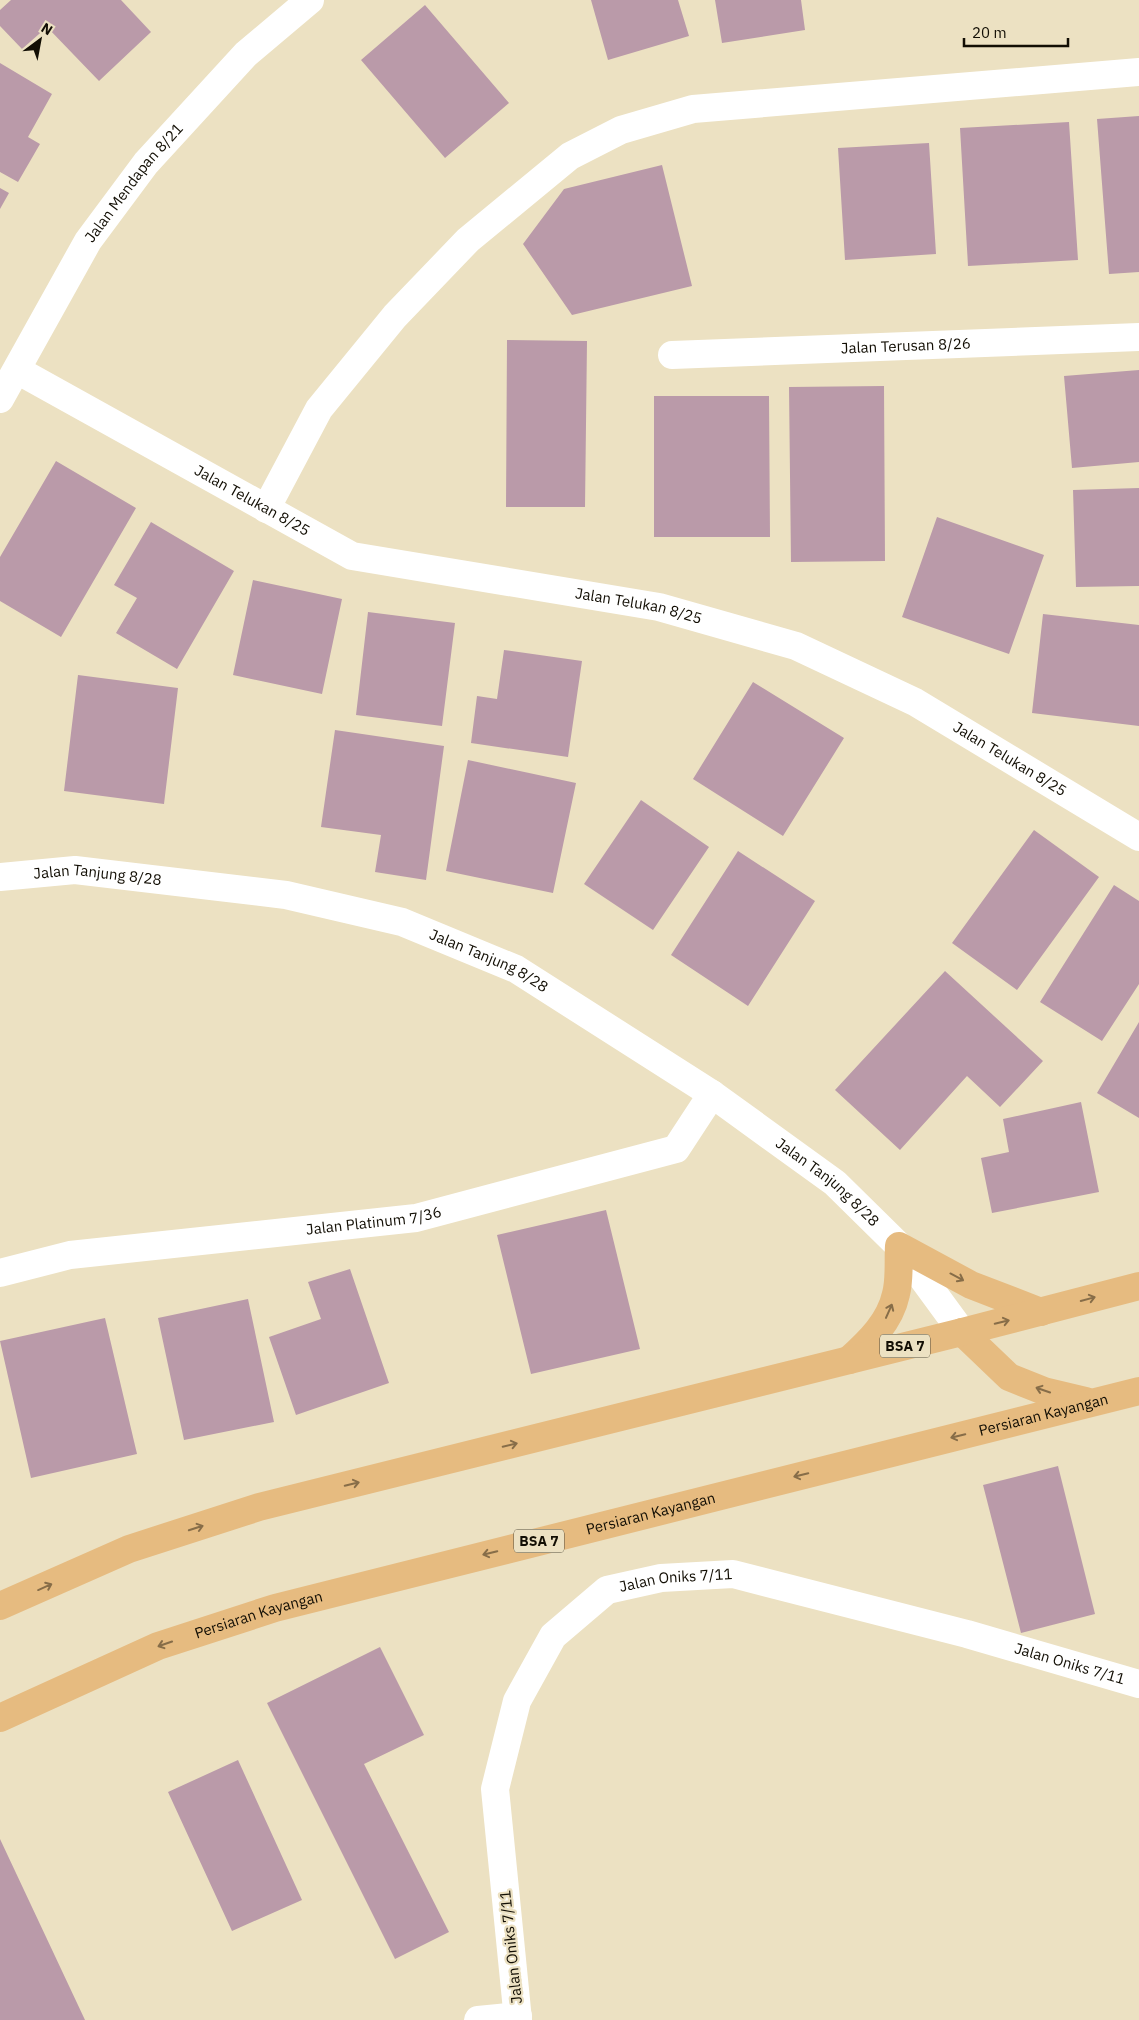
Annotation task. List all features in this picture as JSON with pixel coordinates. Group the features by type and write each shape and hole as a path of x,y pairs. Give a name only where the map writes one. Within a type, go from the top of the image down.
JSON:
{"main road":[{"path":"847,1361 871,1340 888,1316 897,1293 899,1246 971,1285 1041,1312"},
{"name":"BSA 7","path":"0,1606 129,1549 259,1507 847,1361 1139,1286"},
{"path":"962,1332 1009,1377 1044,1391 1090,1402"},
{"name":"Persiaran Kayangan","path":"0,1718 158,1646 275,1608 1139,1391"}],"street":[{"name":"Jalan Mendapan 8/21","path":"0,399 88,242 146,163 246,54 310,0"},
{"path":"266,509 319,409 395,316 468,240 570,156 621,130 693,109 1139,72"},
{"name":"Jalan Terusan 8/26","path":"672,355 1139,337"},
{"name":"Jalan Telukan 8/25","path":"17,370 352,556 659,607 796,646 915,702 1139,837"},
{"name":"Jalan Tanjung 8/28","path":"0,877 75,870 286,895 402,922 516,969 712,1094 834,1183 899,1246 962,1332"},
{"name":"Jalan Platinum 7/36","path":"0,1273 70,1255 416,1218 676,1149 712,1094"},
{"name":"Jalan Oniks 7/11","path":"518,2018 495,1788 516,1701 548,1644 553,1636 607,1590 661,1578 733,1574 968,1634 1139,1684"},
{"path":"478,2020 518,2018"}],"building":[{"path":"11,0 121,0 151,32 99,81 47,27 22,49 0,26 0,10"},
{"path":"591,0 678,0 689,36 608,60"},
{"path":"715,0 801,0 805,30 722,43"},
{"path":"425,5 509,103 445,158 361,60"},
{"path":"0,63 52,94 28,137 40,144 18,182 0,172"},
{"path":"1139,116 1139,272 1109,274 1097,119"},
{"path":"1069,122 1078,260 968,266 960,128"},
{"path":"929,143 936,254 845,260 838,148"},
{"path":"662,165 692,286 572,315 523,244 564,189"},
{"path":"0,188 9,193 0,209"},
{"path":"507,340 587,341 585,507 506,507"},
{"path":"1139,370 1139,462 1072,468 1064,376"},
{"path":"884,386 885,561 791,562 789,387"},
{"path":"654,396 769,396 770,537 654,537"},
{"path":"56,461 136,508 61,637 0,601 0,557"},
{"path":"1139,488 1139,586 1076,587 1073,490"},
{"path":"937,517 1044,555 1009,654 902,617"},
{"path":"151,522 234,571 177,669 116,633 137,598 114,585"},
{"path":"253,580 342,599 322,694 233,675"},
{"path":"368,612 455,623 442,726 356,715"},
{"path":"1043,614 1139,625 1139,726 1032,713"},
{"path":"504,650 582,661 568,757 471,743 477,696 497,699"},
{"path":"78,675 178,688 164,804 64,791"},
{"path":"753,682 844,738 783,836 693,779"},
{"path":"335,730 444,746 426,880 375,872 381,835 321,827"},
{"path":"468,760 576,783 553,893 446,871"},
{"path":"641,800 709,847 653,930 584,884"},
{"path":"1034,830 1099,877 1017,990 952,943"},
{"path":"738,851 815,901 748,1006 671,955"},
{"path":"1114,885 1139,901 1139,984 1102,1041 1040,1002"},
{"path":"945,971 1043,1061 1000,1107 967,1076 900,1150 835,1090"},
{"path":"1139,1022 1139,1118 1097,1093"},
{"path":"1081,1102 1099,1192 992,1213 981,1158 1009,1152 1003,1119"},
{"path":"606,1210 640,1349 531,1374 497,1235"},
{"path":"350,1269 389,1383 296,1415 269,1337 321,1319 308,1282"},
{"path":"248,1299 274,1422 184,1440 158,1318"},
{"path":"105,1318 137,1454 31,1478 0,1341"},
{"path":"1058,1466 1095,1614 1021,1633 983,1485"},
{"path":"380,1647 424,1735 364,1764 449,1932 395,1959 267,1703"},
{"path":"238,1760 302,1900 232,1931 168,1792"},
{"path":"0,1839 85,2020 0,2020"}]}
